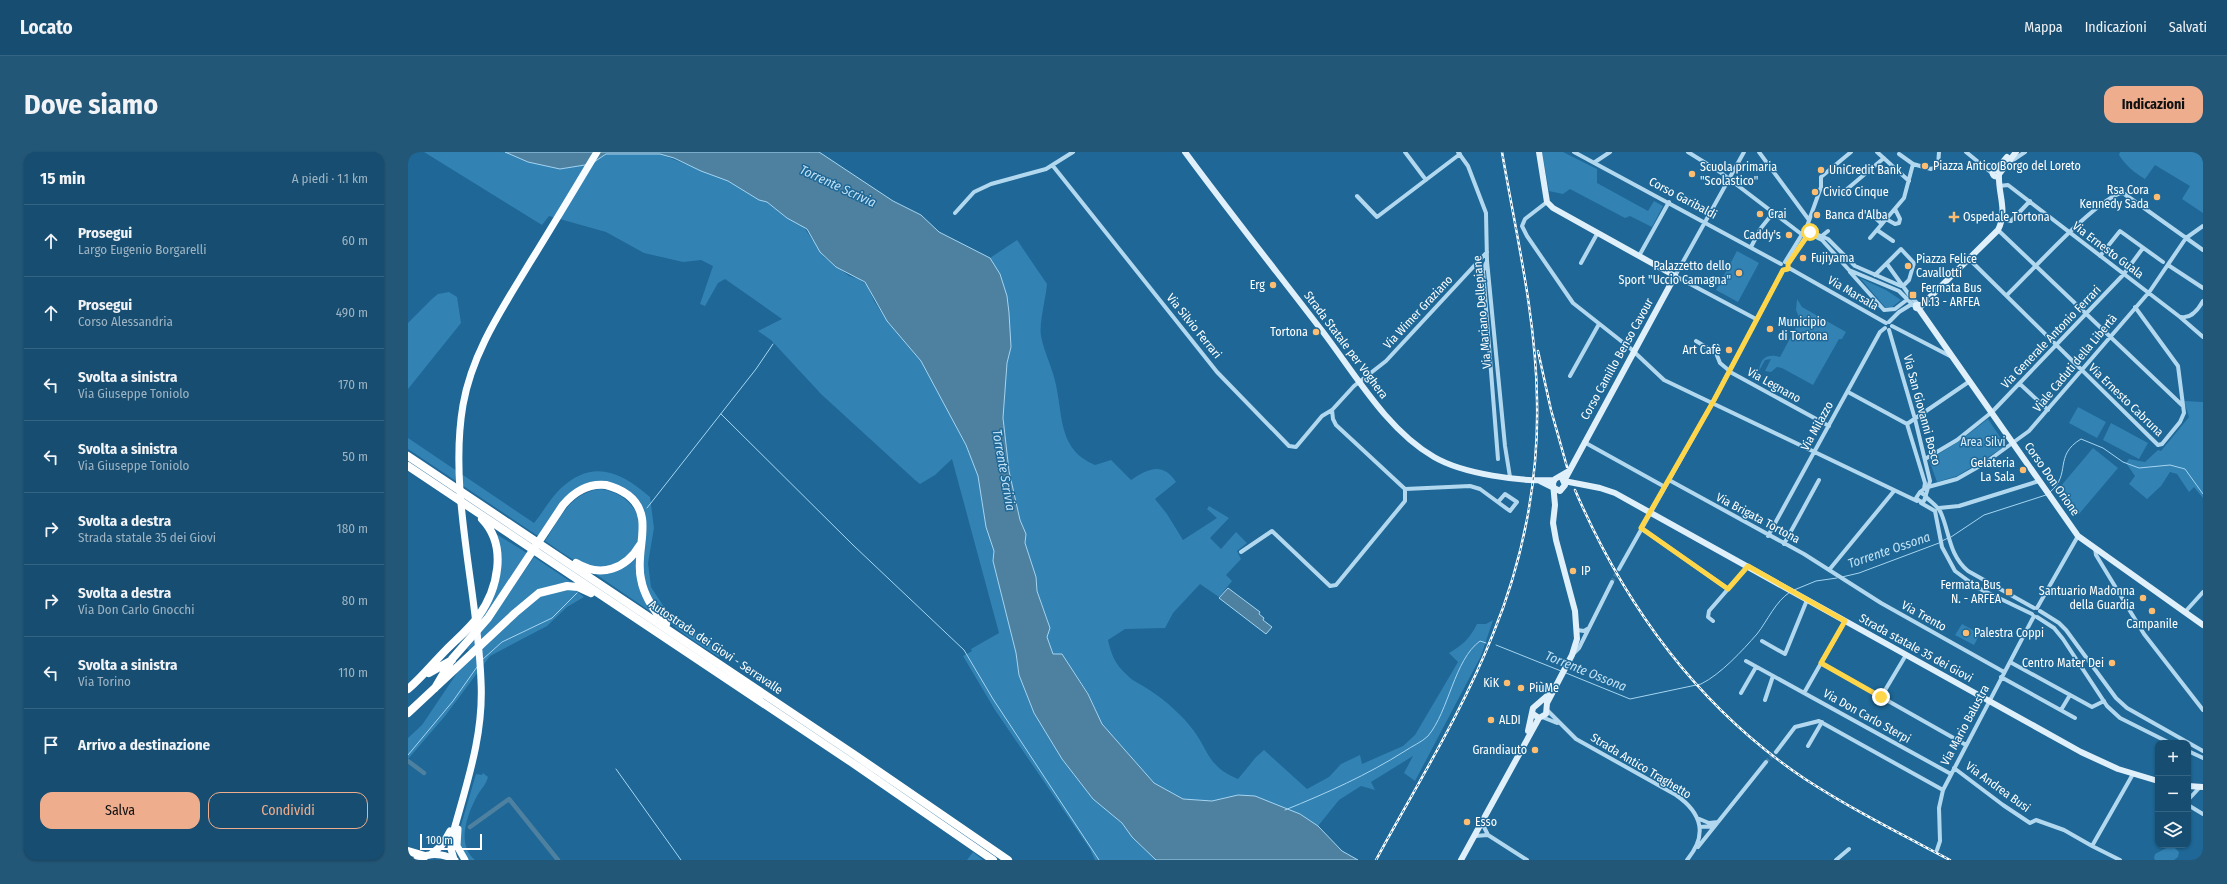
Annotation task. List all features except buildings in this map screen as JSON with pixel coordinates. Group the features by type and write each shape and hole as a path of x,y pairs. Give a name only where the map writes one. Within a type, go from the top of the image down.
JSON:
{"highway":[{"name":"Autostrada dei Giovi - Serravalle","path":"408,456 676,635 1008,860"},
{"name":"Autostrada dei Giovi - Serravalle","path":"408,466 863,770 993,860"},
{"path":"436,688 452,659 488,618 571,496 587,487 604,485 623,492 638,506 643,522 639,570 644,592 659,617 676,635"},
{"path":"408,689 478,616 494,586 498,546 489,527 473,510"},
{"path":"524,533 581,566 598,570 617,568 626,562 642,542"},
{"path":"408,713 478,647 531,600 549,589 567,586 578,588 620,608"},
{"path":"421,677 452,659"},
{"path":"408,850 428,855"}],"main road":[{"path":"465,860 460,854 456,841 470,787 481,721 481,680 459,464 460,428 469,380 487,335 597,152"},
{"name":"Strada Statale per Voghera","path":"1185,152 1360,382 1399,430 1434,457 1457,468 1526,479 1561,480"},
{"path":"1539,152 1547,202 1553,208 1597,234 1675,276"},
{"path":"1996,173 2012,152"},
{"path":"1996,173 2016,152"},
{"path":"1917,306 1969,259 1998,230 2002,221 2003,205 1996,173"},
{"name":"Corso Camillo Benso Cavour","path":"1561,480 1572,466 1675,276"},
{"name":"Corso Don Orione","path":"1917,306 1950,356 1970,381 2078,536 2203,625"},
{"name":"Strada Statale per Voghera","path":"1538,480 1554,488 1562,490"},
{"path":"1521,750 1533,714 1533,708 1552,691 1561,677 1572,655 1577,630 1575,611 1555,536 1554,488 1561,480"},
{"path":"1555,505 1562,490 1561,480"},
{"name":"Strada statale 35 dei Giovi","path":"1561,480 1615,493 2092,758 2133,774 2155,780"},
{"path":"1562,490 1581,484"},
{"path":"1461,860 1521,750 1546,709 1552,691"},
{"path":"1539,704 1546,709"},
{"path":"1533,714 1541,718"},
{"path":"454,860 451,844 474,759"},
{"path":"2191,786 2202,787"},
{"path":"416,860 428,855 442,845 448,836 461,803"},
{"path":"428,855 438,854 454,860"}],"street":[{"path":"1405,152 1426,180"},
{"name":"Corso Garibaldi","path":"1574,152 1786,265"},
{"path":"1595,162 1610,152"},
{"path":"1689,152 1729,178 1802,236"},
{"name":"Corso Camillo Benso Cavour","path":"1675,276 1744,152"},
{"path":"1759,152 1809,220"},
{"path":"1619,569 1713,402 1802,236 1808,231 1809,220 1821,187 1822,177 1851,152"},
{"path":"1877,152 1909,182"},
{"path":"1899,154 1913,164 1931,169 1938,166 1939,152"},
{"path":"1966,152 1996,173"},
{"path":"2003,167 2025,152"},
{"path":"955,213 974,192 991,184 1053,166 1069,153"},
{"path":"1357,196 1377,217 1459,153"},
{"name":"Via Mariano Dellepiane","path":"1459,153 1468,166 1486,213 1487,261 1505,446 1510,477"},
{"path":"1840,195 1884,158"},
{"path":"1870,238 1904,198 1913,164"},
{"name":"Via Silvio Ferrari","path":"1053,166 1217,372 1289,446 1296,447 1322,416 1332,410"},
{"name":"Via Ernesto Guala","path":"1999,184 2008,185 2030,201 2069,233 2180,317 2203,337"},
{"path":"2007,295 2037,267 2069,233 2107,199 2116,194 2123,193 2203,250"},
{"path":"2002,221 2011,220 2030,201"},
{"path":"1547,202 1525,219 1522,226 1573,304 1633,352 1664,380 1713,402 1935,511 1942,547 1956,571 1978,588 2010,603 2054,628 2063,639 2104,701 2120,718 2164,740"},
{"path":"1639,256 1669,202"},
{"path":"1886,219 1895,224 1899,223 1900,219 1895,209"},
{"path":"1751,246 1761,228 1774,213"},
{"path":"1873,216 1882,224"},
{"path":"2186,238 2203,226"},
{"path":"1877,230 1893,241"},
{"path":"1998,230 2109,338 2183,406"},
{"path":"1802,236 1808,231"},
{"path":"1808,231 1823,235 1832,242 1851,263 1902,288 1917,306"},
{"path":"1808,231 1822,240 1884,310 1895,309 1908,299"},
{"path":"1823,235 1828,231"},
{"path":"2100,256 2120,231 2163,262"},
{"path":"1582,263 1597,234"},
{"name":"Viale Caduti della Libertà","path":"1928,487 1957,479 2014,443 2029,431 2148,293 2186,238"},
{"name":"Via Generale Antonio Ferrari","path":"1925,458 1957,440 1992,412 2123,274 2143,248"},
{"path":"1875,275 1901,249 1914,262 1909,280 1902,288"},
{"name":"Via Wimer Graziano","path":"1332,410 1343,397 1386,361 1487,252"},
{"name":"Via Ernesto Cabruna","path":"1969,259 2156,444 2162,444 2180,422 2184,413 2183,406"},
{"path":"1487,261 1483,271 1498,459"},
{"path":"1887,264 1908,299 1917,306"},
{"name":"Via Marsala","path":"1786,265 1888,326 1950,356"},
{"path":"2168,265 2203,288"},
{"path":"1849,270 1902,288"},
{"path":"1675,276 1756,320"},
{"path":"2180,317 2186,318 2192,315 2203,301"},
{"name":"Via Milazzo","path":"1768,536 1880,332 1888,326 1899,312 1917,306"},
{"path":"2135,308 2178,366 2183,406"},
{"path":"1570,376 1599,324"},
{"name":"Via San Giovanni Bosco","path":"1888,326 1925,458 1930,481 1926,496"},
{"name":"Via Legnano","path":"1696,341 1716,353 1720,363 1729,371 1829,426"},
{"path":"1848,392 1907,424 1970,381"},
{"path":"2020,384 2048,410"},
{"path":"1332,410 1332,418 1336,425 1405,489 1470,486 1480,489 1510,511 1517,502 1505,494 1498,502"},
{"name":"Via San Giovanni Bosco","path":"1907,424 1924,483 1924,489 1916,496 1919,502"},
{"path":"1584,442 1665,487"},
{"name":"Via Brigata Tortona","path":"1669,480 1784,544 1836,575"},
{"path":"1784,544 1819,480"},
{"path":"1939,508 1958,506 2039,481"},
{"path":"1241,552 1272,531 1330,586 1336,585 1405,501 1405,489"},
{"path":"1829,570 1894,491"},
{"path":"1920,492 1939,508 1949,543 1960,564 1983,580 2059,622 2116,698 2127,708 2203,750"},
{"path":"1919,502 1924,501 1926,496"},
{"path":"1641,528 1728,589"},
{"path":"2034,616 2078,536"},
{"path":"2095,548 2099,560 2142,632 2160,653 2203,710"},
{"path":"1713,621 1708,617 1709,611 1748,566"},
{"name":"Via Trento","path":"1836,575 1902,615 2004,672"},
{"path":"1978,588 1983,580"},
{"path":"1572,655 1579,648 1612,582"},
{"path":"2185,612 2203,592"},
{"path":"2010,603 2013,596"},
{"path":"1762,641 1786,654 1807,600"},
{"path":"2034,616 2040,614 2037,609"},
{"name":"Via Mario Balustra","path":"1937,850 1940,840 1939,808 1943,790 2034,616"},
{"path":"1804,693 1845,621"},
{"path":"1577,630 1584,630 1589,627"},
{"path":"1881,697 1906,655"},
{"name":"Via Don Carlo Sterpi","path":"1746,661 1951,774"},
{"path":"2010,662 2092,707 2104,701"},
{"path":"1821,663 1966,745"},
{"path":"1741,693 1756,667"},
{"path":"1765,700 1773,676"},
{"path":"2001,677 2075,718"},
{"path":"2062,710 2070,695"},
{"name":"Strada Antico Traghetto","path":"1546,709 1560,725 1576,739 1680,798 1690,807 1697,818 1700,827 1700,839 1693,853"},
{"name":"Strada Antico Traghetto","path":"1541,718 1560,725"},
{"path":"1776,752 1796,727 1819,721 1943,790"},
{"path":"1808,746 1822,722"},
{"path":"2191,752 2203,758"},
{"name":"Strada Antico Traghetto","path":"1687,860 1766,762"},
{"name":"Via Andrea Busi","path":"1954,768 2030,823 2036,820 2048,824 2092,846"},
{"path":"2120,860 2092,846 2133,774"},
{"path":"2191,797 2202,787"},
{"path":"2191,807 2203,814"},
{"path":"1697,818 1709,823 1719,822"},
{"path":"1700,827 1711,827 1719,822"},
{"path":"1482,823 1488,835 1528,860"},
{"path":"1475,836 1488,835"},
{"path":"1836,860 1849,849"}],"green space":[{"path":"424,152 505,152 528,162 560,169 591,164 606,154 660,154 728,181 759,200 767,202 787,218 803,226 824,257 849,276 859,279 867,285 874,301 887,321 921,361 966,445 978,476 986,527 994,551 993,561 1016,653 1019,675 1034,713 1062,759 1093,799 1122,823 1132,837 1156,860 1095,860 1090,849 995,710 963,656 972,651 971,649 999,633 952,459 935,475 920,484 915,480 821,394 771,340 758,331 782,319 725,279 718,283 705,306 700,304 713,266 701,260 683,262 644,253 606,232 549,216 542,225"},
{"path":"1542,152 1563,152 1597,169 1597,183 1648,211 1654,201 1663,206 1652,227 1630,216 1625,218 1570,189 1563,194 1549,191"},
{"path":"2120,152 2203,152 2203,213 2182,199 2190,186 2155,165 2145,179 2134,172 2125,163 2119,155"},
{"path":"1679,191 1693,199 1689,206 1675,198"},
{"path":"1017,240 1047,284 1041,324 1041,336 1055,379 1065,432 1075,451 1083,459 1095,465 1111,460 1131,480 1149,470 1155,469 1166,471 1171,475 1176,482 1155,499 1167,514 1183,540 1217,518 1207,509 1209,506 1229,518 1210,538 1221,549 1236,532 1247,543 1237,551 1241,559 1226,575 1232,581 1219,597 1200,584 1173,613 1165,628 1125,629 1108,640 1116,663 1132,679 1157,695 1180,714 1190,725 1211,759 1221,770 1238,779 1256,757 1264,750 1307,789 1329,777 1341,764 1360,755 1362,764 1403,746 1415,735 1458,662 1449,653 1466,641 1477,624 1486,624 1493,620 1481,656 1415,781 1404,773 1413,756 1371,782 1375,790 1361,786 1339,800 1318,826 1300,814 1238,795 1212,801 1182,799 1154,783 1102,724 1088,693 1062,654 1053,654 1046,637 1048,621 1037,591 1036,577 1025,543 1026,534 1020,520 1009,471 1003,418 1007,363 1011,347 1007,296 1000,274 990,258"},
{"name":"Palazzetto dello Sport \"Uccio Camagna\"","path":"1737,251 1759,263 1738,302 1716,290"},
{"path":"1860,278 1886,290 1901,300 1892,307 1885,307"},
{"path":"449,292 457,297 461,323 408,389 408,323 438,294"},
{"path":"1797,299 1802,307 1846,332 1842,339 1839,339 1813,385 1782,368 1777,367 1771,372 1765,371 1771,359 1765,360 1759,371 1761,363 1768,356 1780,357 1800,320 1796,310"},
{"path":"2184,401 2203,402 2203,498 2194,487 2189,492 2177,474 2170,472 2161,486 2147,499 2129,484 2135,476 2126,463 2129,459 2145,462 2158,450 2161,451 2189,417"},
{"path":"2078,407 2106,422 2097,438 2069,423"},
{"name":"Area Silvi","path":"1988,419 2006,446 1957,476 1937,482 1929,460 1958,442"},
{"path":"2111,423 2148,443 2139,459 2103,440"},
{"path":"408,438 534,523 560,489 572,479 584,474 595,471 606,472 617,475 639,488 650,497 654,528 648,563 651,587 668,613 723,653 719,657 678,629 668,621 652,603 646,592 643,580 647,533 645,516 634,498 623,488 580,487 564,499 538,536 408,449"},
{"path":"2093,448 2118,468 2079,514 2055,493"},
{"path":"600,489 616,493 628,502 636,512 640,524 640,537 635,548 625,558 611,565 600,568 578,562 545,541 561,515 573,501 590,491"},
{"path":"496,534 527,553 486,616 459,644 457,641 480,617 501,556"},
{"path":"637,554 651,612 594,573"},
{"path":"534,557 574,584 557,584 539,591 470,651 467,649 489,622"},
{"path":"555,589 575,590 584,597 567,607 547,626 490,656 445,716 408,759 408,738 422,725 459,670 538,597"},
{"path":"1962,624 1980,634 1974,645 1955,635"},
{"path":"483,773 488,777 485,785 473,804 465,829 466,846 469,853 475,860 469,860 461,852 459,832 476,774 482,775"},
{"path":"2166,848 2175,848 2179,852 2178,857 2174,860 2155,860 2155,854"},
{"path":"973,852 983,860 967,860"}],"water":[{"name":"Torrente Scrivia","path":"505,152 819,152 893,201 921,215 939,232 990,258 1000,274 1007,296 1009,313 1011,347 1007,363 1003,418 1009,471 1020,520 1026,534 1025,543 1036,577 1037,591 1050,628 1047,637 1053,654 1062,654 1088,694 1102,724 1154,783 1183,799 1212,801 1238,795 1255,796 1300,814 1318,826 1342,851 1358,860 1156,860 1132,837 1122,823 1093,799 1062,759 1034,713 1019,675 1016,653 993,561 994,551 986,527 978,476 966,445 921,361 887,321 865,282 836,267 820,252 807,229 787,218 767,202 759,200 728,181 701,171 674,158 660,154 606,154 591,164 560,169 528,162"},
{"path":"1228,588 1260,612 1259,614 1264,618 1263,620 1272,627 1266,634 1219,598"}],"waterway":[{"path":"647,508 756,369 773,344"},
{"path":"721,414 853,545 964,650 993,699 1099,860"},
{"name":"Torrente Ossona","path":"2050,492 2060,479 2067,452 2081,439 2103,448 2123,462 2139,468 2170,465 2185,469 2203,494"},
{"name":"Torrente Ossona","path":"1951,537 1984,515 2046,495"},
{"name":"Torrente Ossona","path":"1942,541 1948,538"},
{"name":"Torrente Ossona","path":"1842,577 1859,573 1939,543"},
{"name":"Torrente Ossona","path":"1794,590 1816,581 1837,578"},
{"name":"Torrente Ossona","path":"1566,673 1630,699 1701,684 1709,680 1738,655 1757,634 1780,601 1790,592"},
{"path":"482,660 502,642 552,618 577,593"},
{"name":"Torrente Ossona","path":"1285,810 1361,776 1391,760 1426,738 1435,726 1464,660 1480,641 1486,643"},
{"name":"Torrente Ossona","path":"1496,645 1561,671"},
{"path":"408,755 453,701 477,667"},
{"path":"408,761 424,773"},
{"path":"616,769 681,860"},
{"path":"470,827 509,799 558,860"}],"tunnel":[{"path":"1612,582 1619,569"},
{"path":"1766,762 1776,752"}],"railway":[{"path":"1376,860 1453,721 1481,663 1504,606 1513,578 1527,519 1532,490 1537,430 1536,369 1529,307 1502,152"},
{"path":"1538,351 1551,410 1567,467"},
{"path":"1575,490 1595,533 1617,574 1642,614 1669,651 1699,687 1731,720 1767,751 1822,790 1950,860"}],"place":[{"name":"Piazza Antico Borgo del Loreto","path":"1925,166"},
{"name":"UniCredit Bank","path":"1821,170"},
{"name":"Scuola primaria \"Scolastico\"","path":"1692,174"},
{"name":"Civico Cinque","path":"1815,192"},
{"name":"Rsa Cora Kennedy Sada","path":"2157,197"},
{"name":"Crai","path":"1760,214"},
{"name":"Banca d'Alba","path":"1817,215"},
{"name":"Ospedale Tortona","path":"1954,217"},
{"name":"Caddy's","path":"1789,235"},
{"name":"Fujiyama","path":"1803,258"},
{"name":"Piazza Felice Cavallotti","path":"1908,266"},
{"name":"Palazzetto dello Sport \"Uccio Camagna\"","path":"1739,273"},
{"name":"Erg","path":"1273,285"},
{"name":"Fermata Bus N.13 - ARFEA","path":"1913,295"},
{"name":"Municipio di Tortona","path":"1770,329"},
{"name":"Tortona","path":"1316,332"},
{"name":"Art Cafè","path":"1729,350"},
{"name":"Gelateria La Sala","path":"2023,470"},
{"name":"IP","path":"1573,571"},
{"name":"Fermata Bus N. - ARFEA","path":"2009,592"},
{"name":"Santuario Madonna della Guardia","path":"2143,598"},
{"name":"Campanile","path":"2152,611"},
{"name":"Palestra Coppi","path":"1966,633"},
{"name":"Centro Mater Dei","path":"2112,663"},
{"name":"KiK","path":"1507,683"},
{"name":"PiùMe","path":"1521,688"},
{"name":"ALDI","path":"1491,720"},
{"name":"Grandiauto","path":"1535,750"},
{"name":"Esso","path":"1467,822"}],"route":[{"path":"1810,232 1809,236 1805,238 1788,264 1789,268 1787,270 1783,270 1713,402 1641,528 1728,589 1748,566 1845,621 1821,663 1881,697"}]}
